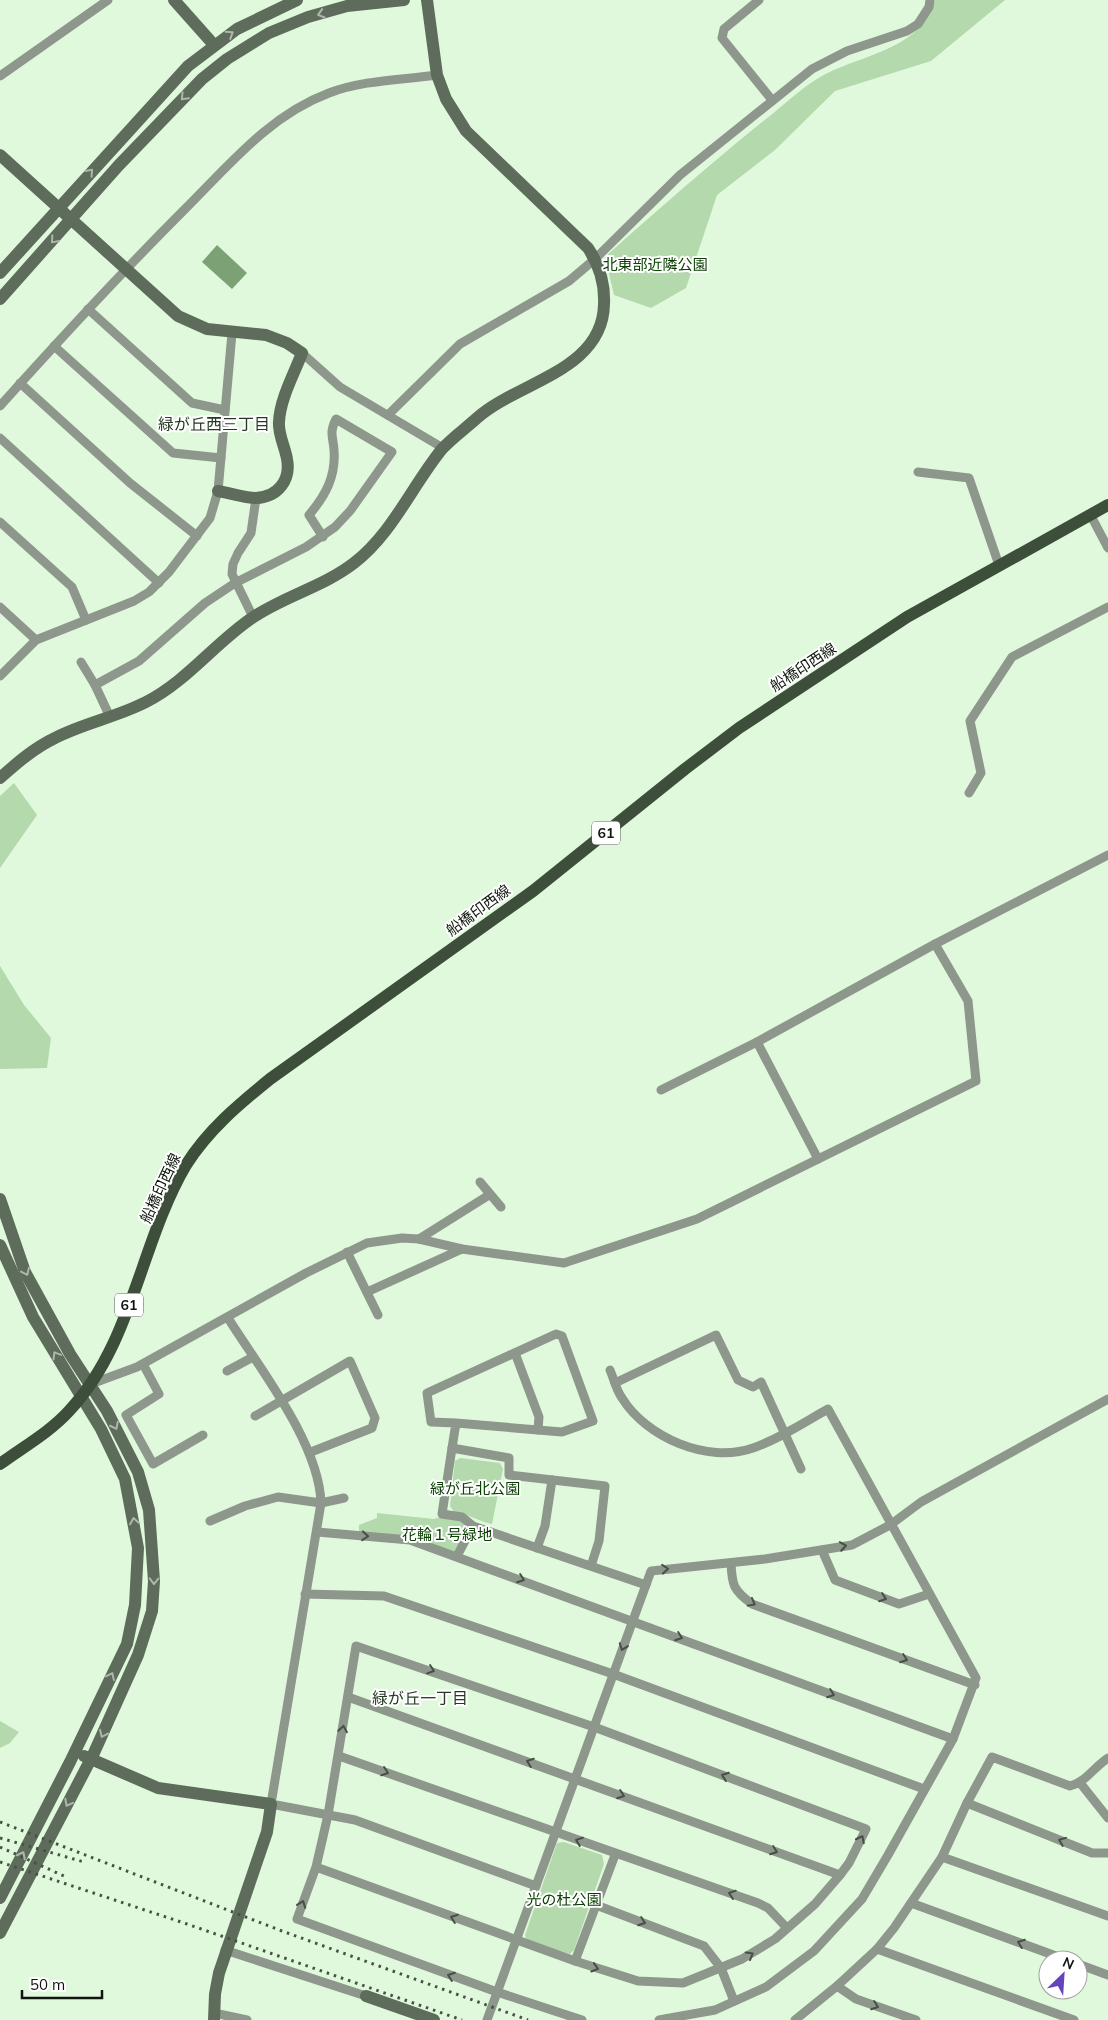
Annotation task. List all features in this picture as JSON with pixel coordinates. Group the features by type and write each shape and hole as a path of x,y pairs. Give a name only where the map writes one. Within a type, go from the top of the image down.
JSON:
{"main road":[{"name":"船橋印西線","path":"0,1464 61,1419 90,1384 118,1336 182,1173 200,1145 232,1110 270,1079 533,891 739,728 907,617 1108,505"}],"street":[{"path":"0,76 108,0"},
{"path":"174,0 214,45"},
{"path":"0,273 159,95 188,66 214,45 263,15 297,0"},
{"path":"0,299 119,165 202,79 246,46 308,17 347,6 404,0"},
{"path":"0,778 30,752 55,738 144,704 176,684 231,633 253,617 332,578 354,564 377,540 443,448 481,414 567,366 586,350 594,337 604,309 605,290 595,259 588,248 466,131 446,99 437,75 427,0"},
{"path":"759,0 724,29 721,34 722,38 772,100"},
{"path":"388,415 460,344 570,281 595,259 680,175 812,69 832,57 907,31 918,24 929,7 930,0"},
{"path":"0,406 125,269 257,137 283,117 330,93 358,85 437,75"},
{"path":"2,160 185,320 207,329 266,335 287,343 302,353 340,387 443,448"},
{"path":"88,309 192,403 225,410"},
{"path":"0,676 36,640 134,602 149,592 159,583 210,518 218,491 232,333"},
{"path":"54,346 173,453 221,458"},
{"path":"218,491 256,498 273,494 282,487 288,473 278,425 279,413 302,353"},
{"path":"20,383 130,483 197,536"},
{"path":"94,685 138,661 204,603 235,583 322,537 350,511 392,452 336,419 330,430 334,456 332,478 324,498 309,514 322,537"},
{"path":"0,438 159,583"},
{"path":"918,472 969,478 999,565"},
{"path":"253,617 235,583 233,564 251,533 256,498"},
{"path":"1090,514 1108,548"},
{"path":"0,522 72,587 86,620"},
{"path":"0,607 36,640"},
{"path":"969,793 981,773 970,721 1012,657 1108,608"},
{"path":"81,662 110,717"},
{"path":"661,1090 757,1042 935,944 1108,855"},
{"path":"90,1384 143,1364 306,1273 367,1243 384,1239 419,1239 462,1249 564,1263 697,1219 976,1081 968,1002 935,944"},
{"path":"757,1042 818,1159"},
{"path":"480,1182 501,1207"},
{"path":"419,1239 489,1195"},
{"path":"0,1199 25,1272 70,1354 107,1411 138,1472 149,1510 154,1581 152,1611 138,1655 91,1759 0,1933"},
{"path":"0,1245 13,1278 33,1316 101,1429 124,1479 134,1518 138,1562 135,1605 127,1644 75,1752 0,1898"},
{"path":"367,1292 462,1249"},
{"path":"347,1252 378,1315"},
{"path":"228,1318 280,1400 310,1452 321,1486 317,1532 305,1594 267,1832 225,1950 214,1994 214,2016 247,2020"},
{"path":"556,1334 562,1336 592,1421 562,1432 456,1423 431,1422 427,1393 556,1334"},
{"path":"615,1383 716,1335 738,1380 752,1387 761,1382 801,1469"},
{"path":"515,1353 539,1417 538,1430"},
{"path":"227,1371 253,1357"},
{"path":"255,1416 350,1361 375,1418 372,1428 310,1452"},
{"path":"143,1364 159,1394 126,1415 153,1464 203,1435"},
{"path":"610,1370 621,1397 649,1428 685,1445 715,1452 739,1451 753,1448 784,1434 828,1409 890,1525 976,1678 953,1740 862,1899 814,1951 766,1986 715,2010 660,2020"},
{"path":"487,2020 651,1570 730,1563 852,1545 890,1525 921,1502 1054,1426 1108,1399"},
{"path":"456,1423 442,1514 462,1517 473,1526 646,1585"},
{"path":"452,1448 509,1458 509,1475 605,1486 599,1541 591,1566"},
{"path":"537,1548 545,1526 552,1480"},
{"path":"210,1521 245,1506 278,1497 321,1502 344,1498"},
{"path":"457,1556 473,1526"},
{"path":"317,1532 410,1540 633,1620 953,1740"},
{"path":"822,1550 835,1580 899,1604 929,1594"},
{"path":"730,1563 732,1584 738,1594 752,1604 975,1685"},
{"path":"305,1594 384,1596 613,1674 924,1789"},
{"path":"316,1867 575,1961 646,1982 683,1983 721,1968 757,1950 787,1928 815,1904 840,1875 849,1863 866,1829 594,1727 356,1646 328,1815 316,1867 297,1919 497,1992 582,2020"},
{"path":"348,1696 840,1875"},
{"path":"75,1752 158,1788 270,1804 355,1820 536,1886"},
{"path":"339,1756 758,1903 768,1908 787,1928"},
{"path":"795,2020 837,1986 877,1949 942,1858 966,1803 992,1757 1070,1786 1081,1784 1099,1764 1108,1758"},
{"path":"1081,1784 1108,1818"},
{"path":"966,1803 1092,1853 1108,1853"},
{"path":"575,1961 615,1854"},
{"path":"942,1858 1108,1916"},
{"path":"911,1903 1040,1950"},
{"path":"596,1905 704,1946 721,1968 734,2001"},
{"path":"877,1949 1056,2017 1074,2020"},
{"path":"225,1950 434,2020"},
{"path":"1088,1968 1108,1975"},
{"path":"837,1986 856,1999 916,2020"}],"green space":[{"name":"北東部近隣公園","path":"935,0 1005,0 931,61 835,91 775,150 717,195 686,288 651,308 614,295 605,257 745,136 804,88 833,71 901,42 927,18"},
{"path":"14,783 37,815 0,868 0,796"},
{"path":"0,966 24,1005 51,1038 47,1068 0,1069"},
{"name":"緑が丘北公園","path":"460,1458 500,1463 503,1469 492,1524 454,1512 450,1506 455,1461"},
{"name":"花輪１号緑地","path":"377,1513 434,1519 449,1517 463,1521 471,1526 456,1554 409,1538 359,1534 359,1525 377,1518"},
{"path":"0,1721 19,1732 10,1743 0,1748"},
{"name":"光の杜公園","path":"564,1842 602,1855 604,1864 574,1950 570,1954 526,1940 525,1935 557,1843"}],"shaded area":[{"path":"217,245 247,273 232,289 202,262"}],"railway":[{"path":"0,1822 282,1931 528,2020"},
{"path":"0,1838 84,1862"},
{"path":"0,1847 64,1876"},
{"path":"0,1862 187,1924 462,2020"}],"district":[{"name":"緑が丘西三丁目","path":"214,424"},
{"name":"緑が丘一丁目","path":"420,1698"}]}
